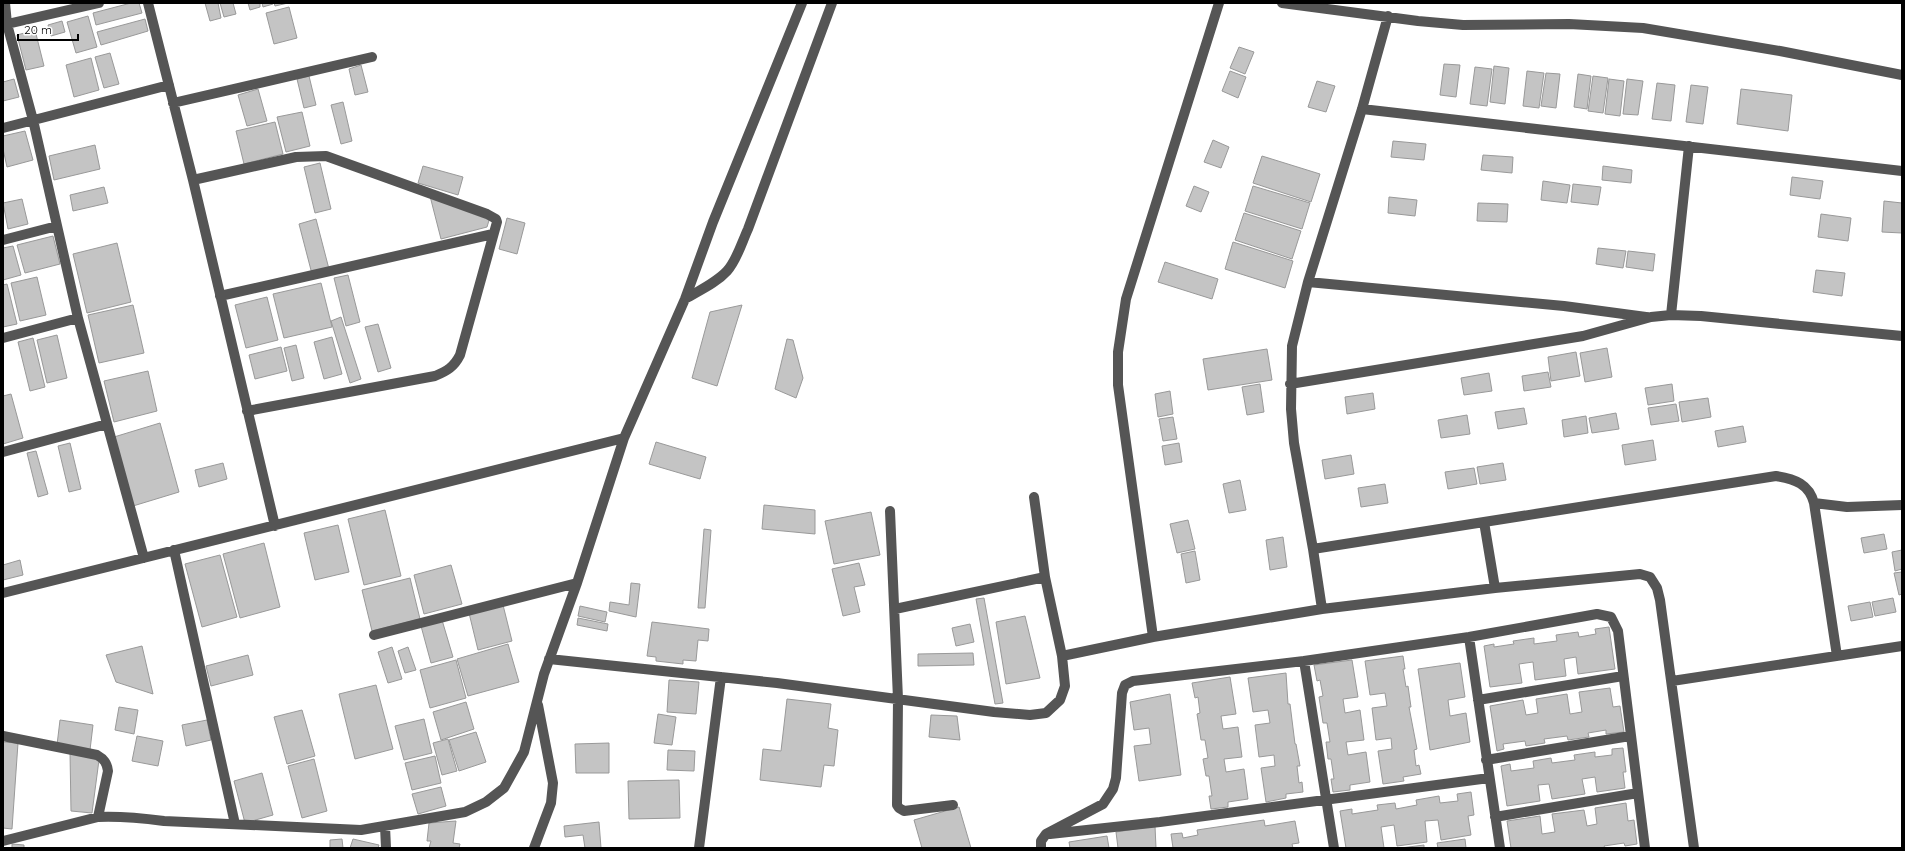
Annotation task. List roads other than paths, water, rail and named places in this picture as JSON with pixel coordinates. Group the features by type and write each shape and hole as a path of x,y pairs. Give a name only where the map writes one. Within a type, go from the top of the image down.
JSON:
{"street":[{"path":"5,3 5,25 33,120 78,318 144,558"},
{"path":"5,25 98,3"},
{"path":"148,3 193,180 275,526"},
{"path":"3,841 98,817 131,816 164,821 361,830 465,812 486,802 504,788 524,752 549,659 577,583 624,438 685,299 713,222 802,3"},
{"path":"685,299 718,280 728,270 733,261 748,229 832,3"},
{"path":"1153,637 1118,385 1119,345 1126,299 1219,3"},
{"path":"1282,3 1463,24 1569,24 1643,28 1780,51 1902,75"},
{"path":"1322,609 1314,549 1294,443 1290,384 1292,346 1308,282 1362,108 1388,16"},
{"path":"174,103 372,57"},
{"path":"3,128 169,84"},
{"path":"1362,108 1902,171"},
{"path":"1671,315 1688,146"},
{"path":"193,180 296,157 326,156 487,214 496,219 460,355 456,363 447,371 435,376 247,411"},
{"path":"3,240 57,226"},
{"path":"220,296 493,234"},
{"path":"1308,282 1564,306 1651,317"},
{"path":"1290,384 1583,336 1651,317 1671,315 1701,316 1902,336"},
{"path":"3,338 78,318"},
{"path":"3,452 107,424"},
{"path":"3,593 624,438"},
{"path":"1314,549 1776,476 1792,478 1801,483 1811,493 1814,503 1837,656"},
{"path":"549,659 721,677 994,712 1030,715 1046,713 1060,700 1065,686 1062,656 1045,577 1034,497"},
{"path":"1814,503 1846,506 1902,505"},
{"path":"890,511 898,699 896,798 899,808 904,811 953,805"},
{"path":"1484,522 1495,588"},
{"path":"174,550 235,824"},
{"path":"1062,656 1153,637 1322,609 1495,588 1640,574 1650,577 1657,588 1660,600 1694,848"},
{"path":"894,609 1045,577"},
{"path":"374,635 577,583"},
{"path":"1041,848 1041,841 1046,834 1103,804 1113,789 1116,778 1122,693 1125,685 1133,681 1304,661 1469,637 1597,614 1611,617 1618,631 1644,848"},
{"path":"1469,637 1488,778 1500,848"},
{"path":"1672,681 1902,646"},
{"path":"1304,661 1334,848"},
{"path":"1478,700 1624,676"},
{"path":"699,848 721,677"},
{"path":"534,848 551,803 553,783 538,702"},
{"path":"3,736 97,755 103,758 108,764 108,771 98,817"},
{"path":"1486,760 1630,736"},
{"path":"1046,834 1160,822 1326,801 1488,778"},
{"path":"1495,817 1638,793"},
{"path":"386,826 386,848"}]}
